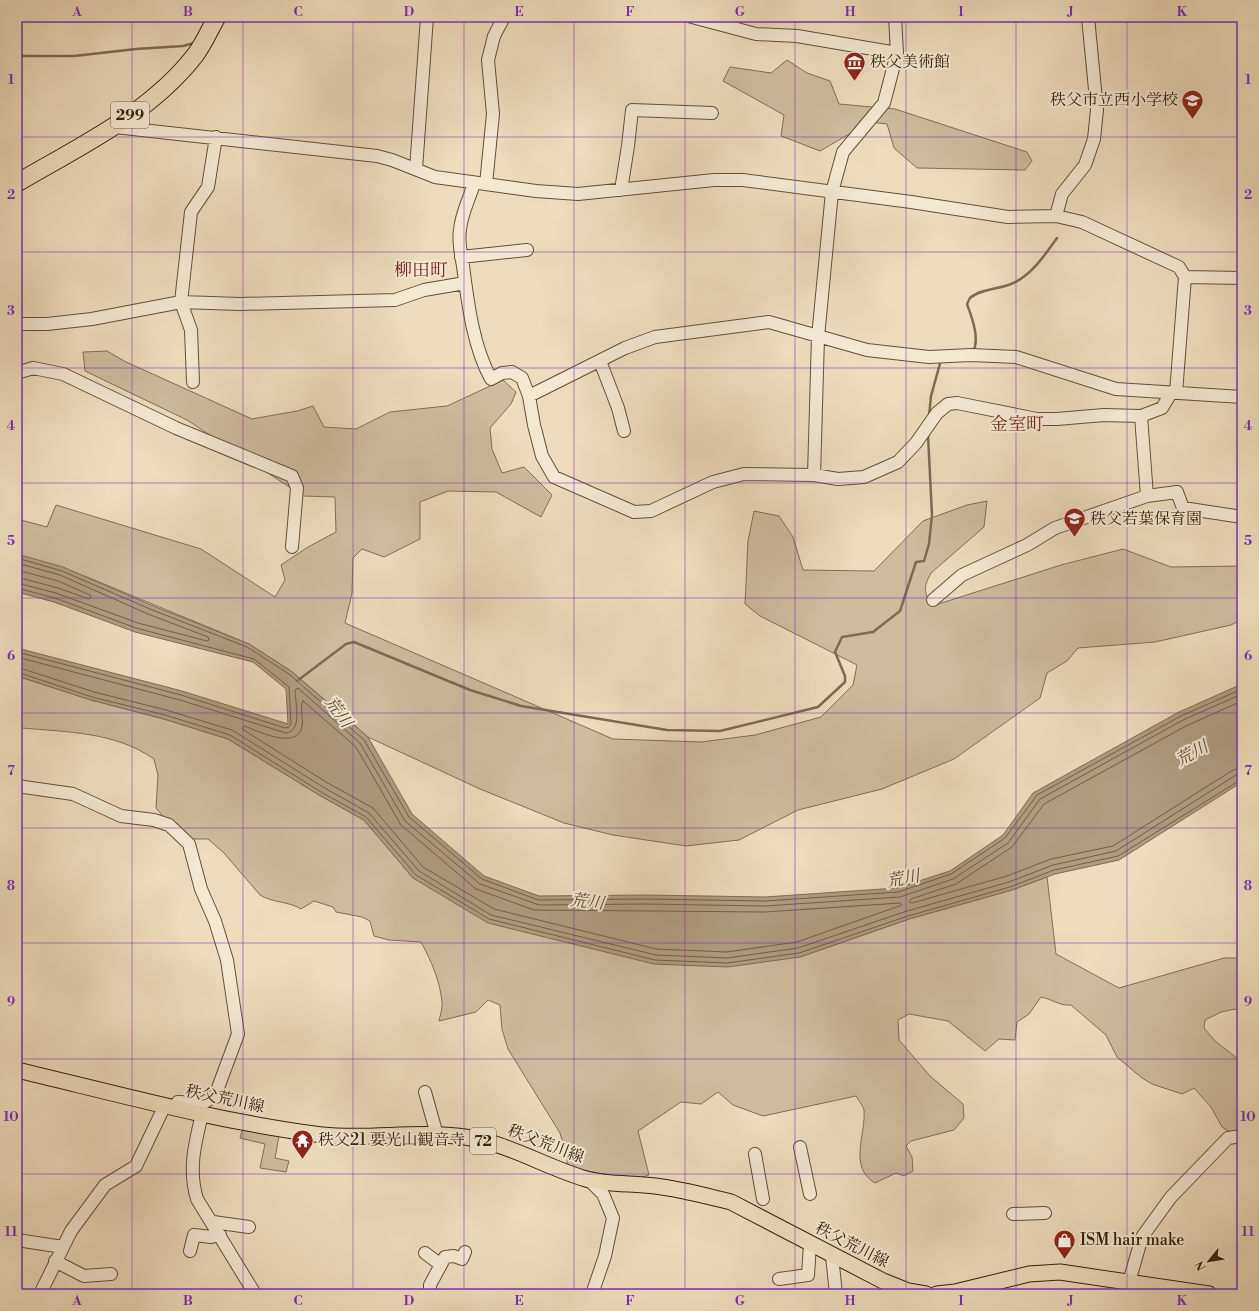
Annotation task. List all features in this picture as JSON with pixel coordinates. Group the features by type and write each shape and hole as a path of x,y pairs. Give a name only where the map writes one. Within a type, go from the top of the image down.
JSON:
{"highway":[{"name":"299","path":"17,183 115,126 154,97 196,54 217,17"}],"main road":[{"name":"秩父荒川線","path":"17,1070 202,1114 272,1128 324,1135 437,1135 466,1137 493,1144 588,1179 656,1186 731,1202 832,1256 883,1281 908,1291 926,1294"},
{"path":"937,1294 955,1292 1029,1274 1060,1272 1076,1273 1209,1294"}],"street":[{"path":"416,169 427,17"},
{"path":"115,126 167,134 216,137 377,156 436,177 480,183 536,191 578,194 714,180 743,180 910,202 1008,217 1056,216 1082,222 1179,267 1185,277 1174,393 1162,408 1141,416 1104,415 1057,419 1037,418 957,403 948,404 937,413 916,443 898,462 883,470 864,477 838,479 814,475 744,474 713,482 650,512 634,512 554,477 545,463 541,452 529,396 522,378 518,374 512,372 502,373 491,379 483,364 477,344 465,283 462,257 460,229 480,183 493,114 488,60 494,36 504,17"},
{"path":"692,17 731,22 756,34 797,36 897,53"},
{"path":"814,475 818,337 832,192 843,152 884,103 897,53 895,17"},
{"path":"1056,216 1062,194 1085,166 1094,139 1096,110 1088,17"},
{"path":"621,190 632,110 712,113"},
{"path":"193,382 191,330 181,302 191,212 208,187 216,137"},
{"path":"462,257 527,250"},
{"path":"1185,277 1242,278"},
{"path":"17,324 47,324 92,319 181,302 240,304 395,300 424,290 465,283"},
{"path":"529,396 625,348 655,337 769,322 867,350 929,357 971,355 1016,357 1116,389 1242,397"},
{"path":"600,360 618,408 624,431"},
{"path":"17,373 33,368 63,374 176,428 292,476 296,488 292,547"},
{"path":"1141,416 1147,496"},
{"path":"933,600 962,575 1027,544 1055,528 1147,496 1177,492 1183,508 1242,517"},
{"path":"17,786 73,794 121,816 154,820 169,826 189,844 201,889 216,921 227,960 238,1034 215,1096 204,1103 178,1102 170,1106 136,1166 105,1185 71,1231 40,1294"},
{"path":"425,1092 437,1135"},
{"path":"202,1114 191,1171 193,1186 197,1198 213,1222 255,1294"},
{"path":"1129,1282 1142,1237 1160,1211 1171,1197 1210,1159 1228,1138 1242,1136"},
{"path":"800,1147 810,1194"},
{"path":"755,1154 763,1199"},
{"path":"588,1179 602,1194 613,1218 608,1234 605,1256 592,1294"},
{"path":"1012,1214 1045,1213"},
{"path":"213,1222 249,1226"},
{"path":"190,1251 194,1235 211,1237 220,1235"},
{"path":"17,1240 62,1247"},
{"path":"778,1279 808,1275 810,1244"},
{"path":"430,1294 430,1285 445,1257 454,1256 462,1259 465,1252"},
{"path":"426,1253 441,1265"},
{"path":"832,1256 836,1294"},
{"path":"55,1262 84,1276 111,1274"}],"shaded area":[{"path":"787,60 807,73 830,81 839,104 895,109 1027,152 1032,161 1025,170 917,168 894,148 887,124 860,121 851,133 820,151 781,136 784,115 723,81 730,67 771,73"},
{"path":"107,351 124,361 252,419 297,411 313,406 324,427 356,429 390,412 447,406 503,380 516,392 511,404 490,428 492,449 502,473 524,467 552,495 541,517 496,492 448,491 420,502 420,539 384,557 362,549 353,558 352,593 345,623 613,739 701,742 755,735 821,717 853,685 857,665 760,616 745,604 748,541 754,511 779,516 793,537 803,570 874,571 923,521 967,505 987,501 984,527 931,573 926,586 926,593 932,606 1061,565 1123,549 1171,567 1242,566 1242,619 1231,625 1155,642 1078,648 1067,661 1047,673 1040,698 954,759 882,789 798,810 739,840 686,846 613,835 564,823 480,789 368,737 291,671 249,644 87,577 17,555 17,519 47,527 56,505 201,549 275,597 285,580 281,565 308,547 336,532 335,497 303,496 187,420 85,371 83,352"},
{"path":"17,676 91,700 164,719 228,739 319,795 364,820 413,878 800,957 909,919 1012,890 1047,877 1056,954 1119,988 1224,958 1242,958 1242,1014 1235,1009 1221,1012 1205,1020 1204,1028 1215,1041 1242,1062 1242,1132 1230,1132 1222,1127 1211,1107 1194,1088 1182,1094 1152,1084 1142,1078 1117,1057 1106,1035 1071,1005 1041,997 1029,1014 1017,1022 1015,1040 999,1039 985,1051 948,1021 909,1014 898,1020 899,1040 930,1076 963,1104 964,1118 954,1130 911,1141 906,1146 912,1157 913,1171 904,1176 896,1173 875,1183 867,1176 862,1168 860,1150 864,1110 856,1096 763,1116 733,1105 718,1092 701,1104 681,1102 638,1131 649,1175 634,1180 567,1167 567,1157 560,1133 508,1049 502,1029 500,1005 488,1000 476,1012 439,1021 442,1009 441,994 432,963 421,942 389,940 374,936 370,921 362,917 336,912 333,907 314,901 301,909 296,906 265,898 260,895 224,853 208,839 190,839 166,820 156,808 158,775 154,759 124,743 107,738 74,732 22,728 17,731"},
{"path":"242,1130 279,1136 275,1158 289,1161 286,1172 260,1168 265,1144 240,1138"}],"water":[{"name":"荒川","path":"17,554 63,567 151,605 249,644 291,671 368,737 412,814 484,876 539,896 646,895 765,897 897,888 950,871 1003,835 1033,793 1179,712 1242,684 1242,782 1119,860 1055,874 1012,890 909,919 800,957 728,967 654,964 488,923 413,878 364,820 319,795 228,739 164,719 91,700 17,676 17,648 182,691 288,724 286,689 253,662 135,632 54,602 17,592"}],"waterway":[{"path":"17,56 74,56 136,49 183,46 194,43"},
{"path":"973,352 976,341 973,322 967,304 970,298 984,291 1006,286 1018,281 1037,265 1057,238"},
{"path":"929,416 931,396 941,360"},
{"path":"297,681 346,644 354,642 470,690 521,706 667,730 720,731 818,707 845,682 845,676 835,652 842,637 873,632 900,611 916,562 924,561 929,544 932,515 928,435"}],"place":[{"name":"秩父美術館","path":"855,82"},
{"name":"秩父市立西小学校","path":"1193,120"},
{"name":"秩父若葉保育園","path":"1074,538"},
{"name":"秩父21 要光山観音寺","path":"303,1160"},
{"name":"ISM hair make","path":"1064,1260"}],"district":[{"name":"柳田町","path":"421,270"},
{"name":"金室町","path":"1017,424"}]}
